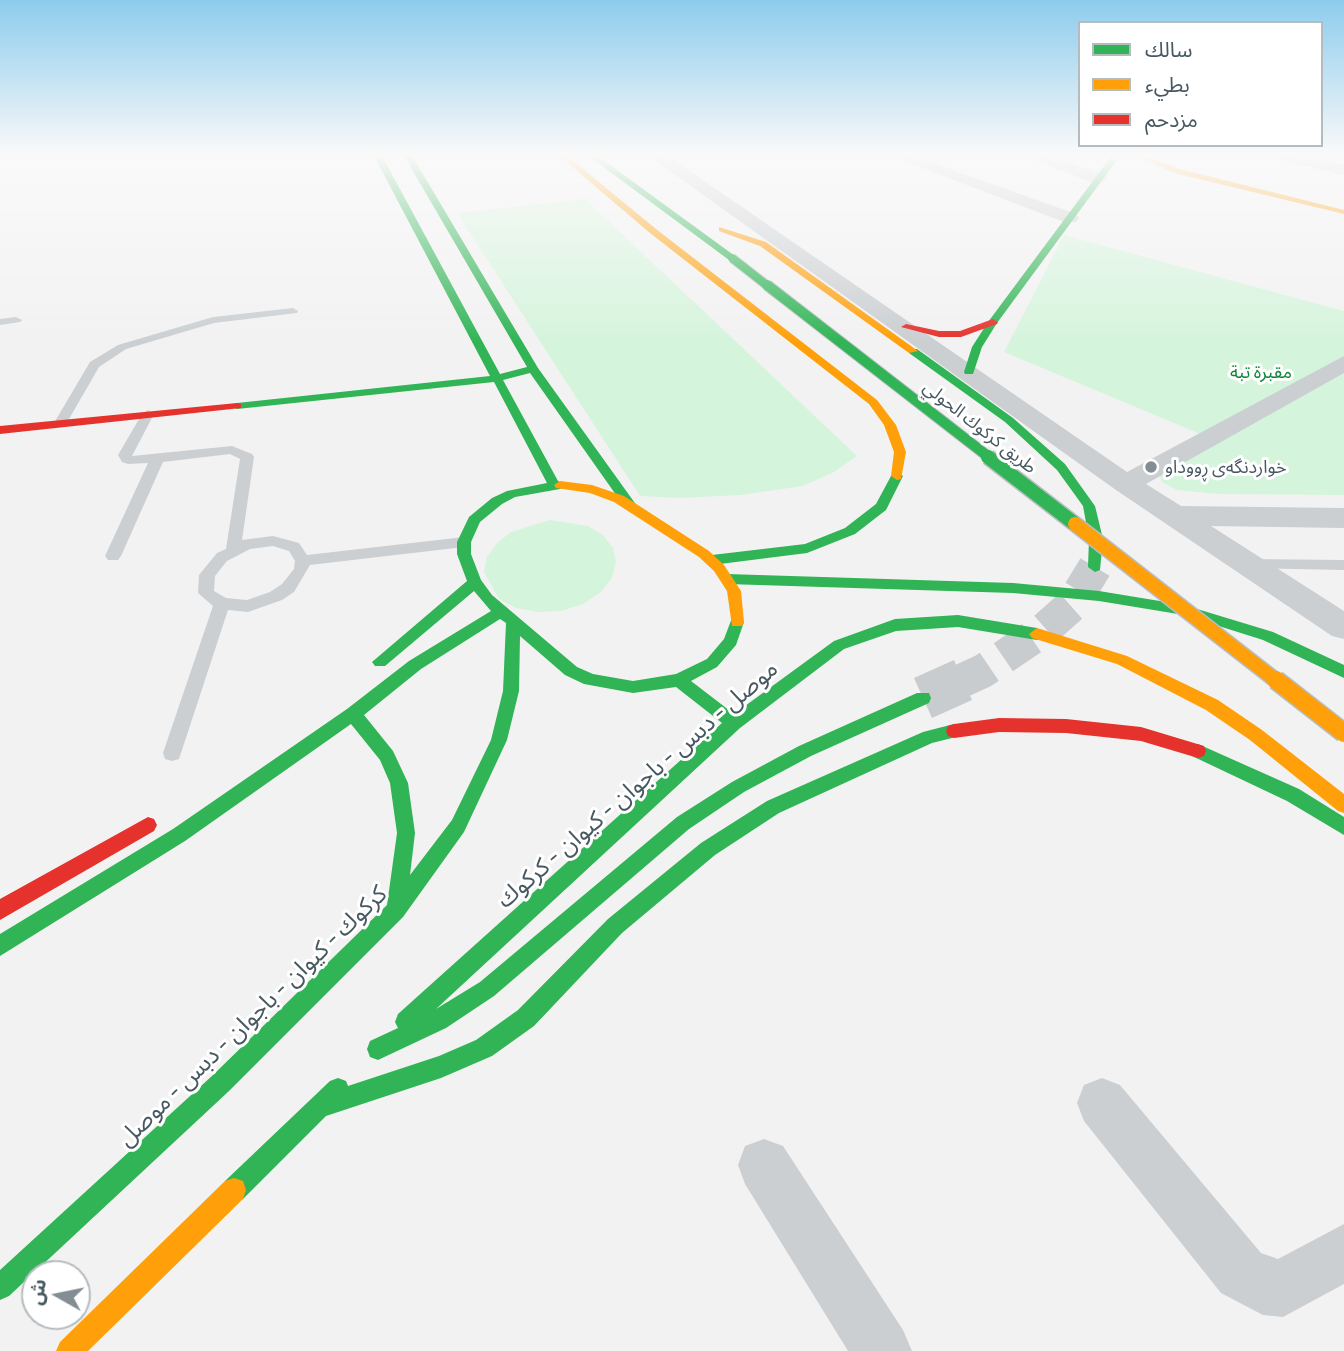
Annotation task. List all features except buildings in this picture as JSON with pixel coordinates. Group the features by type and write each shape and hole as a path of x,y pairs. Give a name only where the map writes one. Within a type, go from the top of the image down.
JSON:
{"main road":[{"path":"410,217 554,485"},
{"path":"444,217 533,369 631,506"},
{"path":"636,217 873,402 890,425 900,452 897,480 881,508 850,531 807,548 712,560"},
{"name":"طريق كركوك الحولي","path":"676,217 1344,733"},
{"path":"969,372 977,347 993,322 1070,218"},
{"path":"653,231 684,223"},
{"path":"852,328 717,225 763,244 1009,420 1042,447 1061,467 1089,506 1096,539 1095,566"},
{"path":"906,327 939,334 961,334 993,322"},
{"path":"0,430 495,379 533,369"},
{"name":"طريق كركوك الحولي","path":"1040,471 1107,522"},
{"path":"554,485 592,489 631,506 712,560 727,579 738,604 739,617 732,641 712,663 678,680 633,687 590,680 571,671 500,612 474,582 464,554 464,542 474,520 497,501 528,489 554,485"},
{"path":"727,579 1013,588 1110,598 1225,621 1268,636 1344,672"},
{"path":"362,676 416,634 474,582"},
{"path":"1206,597 1313,677"},
{"path":"0,946 59,912 179,835 353,714 415,665 500,612"},
{"name":"موصل - دبس - باجوان - كيوان - كركوك","path":"923,698 815,746 738,787 683,823 487,989 438,1020 373,1054 734,723 839,645 895,625 958,621 1034,633 1078,645 1167,680 1256,735 1344,805"},
{"name":"كركوك - كيوان - باجوان - دبس - موصل","path":"0,1287 221,1083 396,910 458,826 499,740 512,681 513,623"},
{"path":"678,680 734,723"},
{"path":"353,714 387,756 399,783 406,833 396,910"},
{"path":"320,1107 441,1068 484,1048 526,1018 615,926 708,849 773,807 929,737 970,727 999,724 1066,726 1141,734 1188,747 1237,767 1293,795 1344,827"},
{"path":"0,910 167,813"},
{"path":"69,1351 349,1078"}],"street":[{"path":"745,217 906,327 1126,484 1344,627"},
{"path":"1126,484 1344,363"},
{"path":"1176,516 1344,517"},
{"path":"1102,1103 1241,1273 1263,1286 1283,1288 1344,1252"},
{"path":"764,1165 882,1351"}],"lane":[{"path":"60,424 94,365 122,347 213,320 293,311"},
{"path":"0,322 16,320"},
{"path":"148,414 125,455 133,461 233,450 247,457 233,550"},
{"path":"113,556 157,458"},
{"path":"273,541 294,547 303,561 296,580 276,596 248,606 222,604 206,593 204,584 212,565 233,550 273,541"},
{"path":"303,561 464,542"},
{"path":"1249,565 1344,565"},
{"path":"172,753 222,604"}],"green space":[{"path":"460,217 604,217 857,456 834,472 803,486 740,495 680,498 640,496"},
{"name":"مقبرة تبة","path":"1064,235 1344,311 1344,495 1218,494 1177,490 1162,482 1159,473 1217,441 1004,352"},
{"path":"550,520 588,526 603,535 613,548 616,562 612,578 601,592 583,604 561,611 538,612 516,608 499,599 484,572 487,557 497,543 511,532"}],"tunnel":[{"path":"959,682 983,671 1045,629 1072,605 1095,567"},
{"path":"923,698 963,680"}],"traffic: fast":[{"path":"411,217 554,485"},
{"path":"444,217 533,369 631,506"},
{"path":"676,217 732,258"},
{"path":"969,372 977,347 993,322 1071,217"},
{"path":"732,258 1075,524"},
{"path":"913,351 1009,420 1061,467 1089,506 1096,539 1095,567"},
{"path":"237,406 495,379 533,369"},
{"path":"712,560 807,548 850,531 881,507 897,476"},
{"path":"560,485 512,494 497,501 474,520 464,542 464,554 475,582 487,599 571,671 590,680 633,687 679,680 712,663 731,641 737,622"},
{"path":"727,579 1013,588 1099,596 1184,610 1225,621 1268,636 1344,672"},
{"path":"380,662 475,582"},
{"path":"0,946 179,835 353,714 415,665 500,612"},
{"path":"406,1022 734,723 839,645 895,625 958,621 1037,634"},
{"path":"0,1287 221,1083 396,910 458,826 499,740 511,691 513,623"},
{"path":"679,680 734,723"},
{"path":"378,1049 438,1020 487,989 683,823 738,787 805,751 923,698"},
{"path":"353,714 387,756 399,783 406,833 397,905"},
{"path":"320,1107 441,1067 484,1048 526,1018 615,926 708,849 773,807 929,737 954,731"},
{"path":"1198,751 1293,795 1344,827"},
{"path":"234,1190 338,1089"}],"traffic: slow":[{"path":"636,217 873,402 890,425 900,452 897,476"},
{"path":"722,229 763,244 913,351"},
{"path":"560,485 592,489 619,499 704,554 719,568 734,591 737,622"},
{"path":"1075,524 1344,733"},
{"path":"1037,634 1122,660 1212,705 1256,735 1344,805"},
{"path":"69,1351 234,1190"}],"traffic: jam":[{"path":"906,327 939,334 961,334 993,322"},
{"path":"0,430 237,406"},
{"path":"954,731 999,725 1066,726 1141,734 1198,751"},
{"path":"0,910 148,825"}],"place":[{"name":"خواردنگەی ڕووداو","path":"1151,467"}]}
